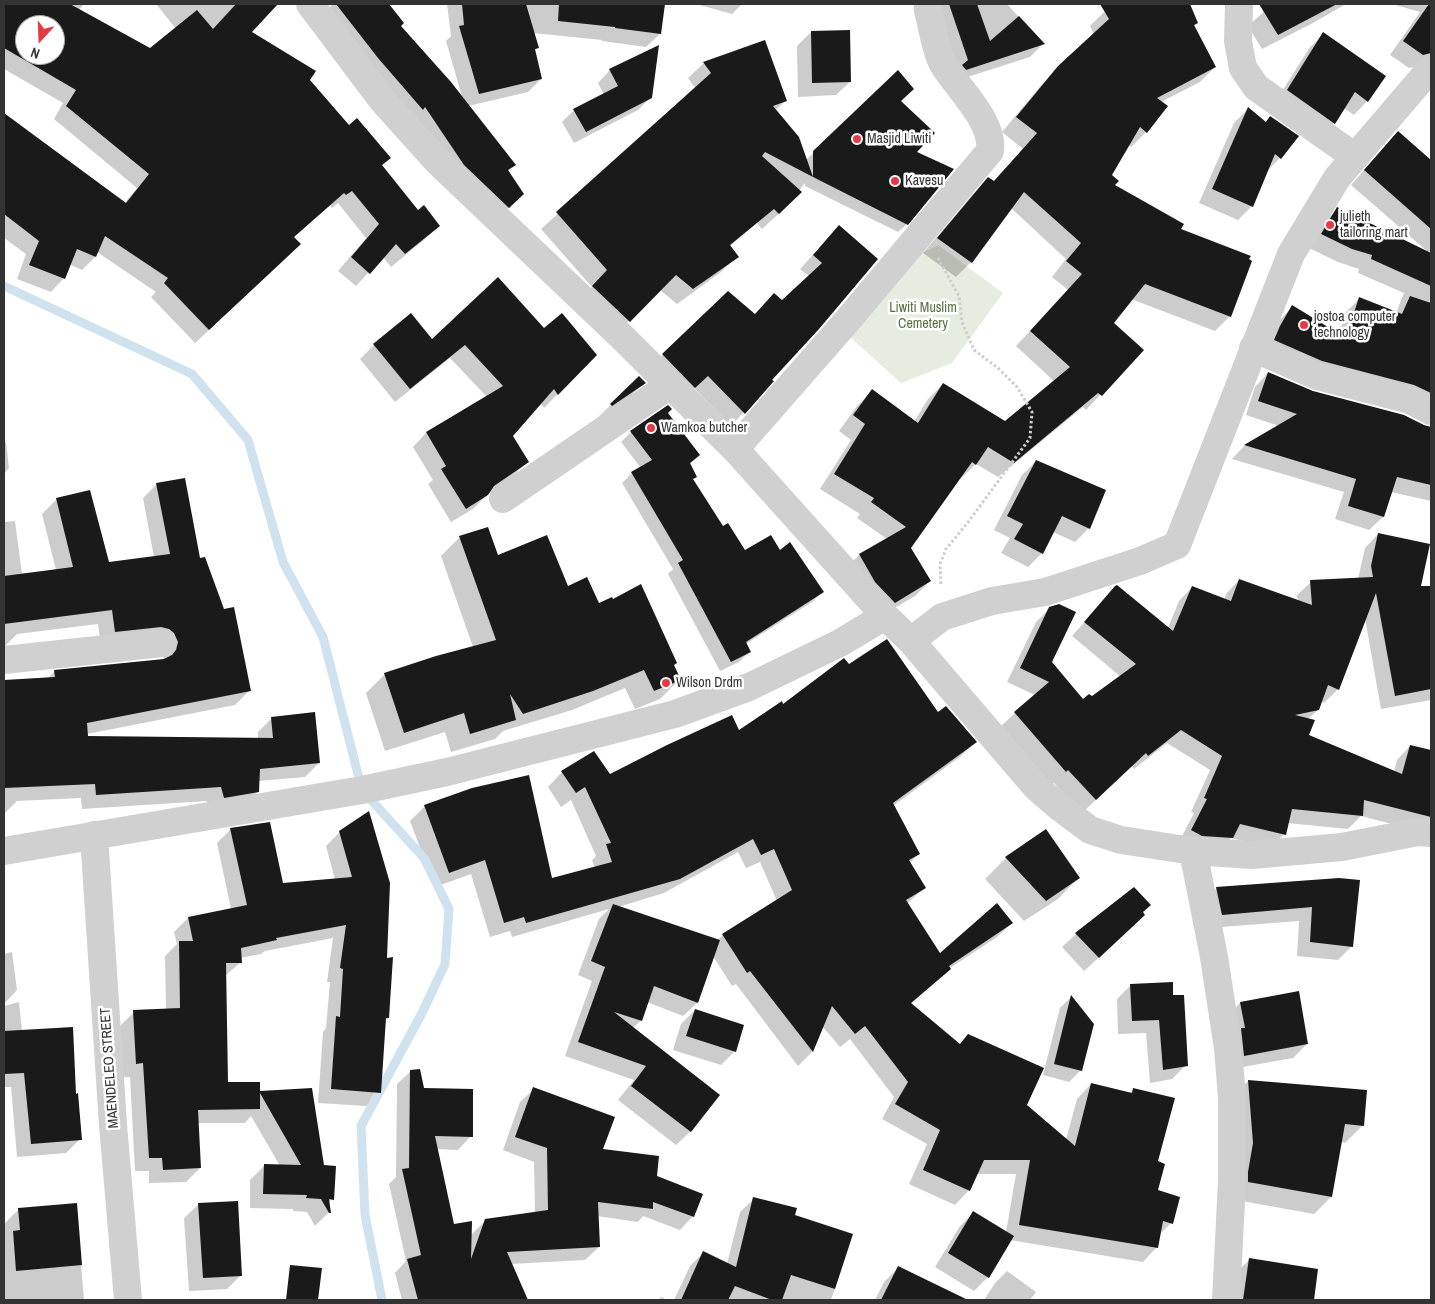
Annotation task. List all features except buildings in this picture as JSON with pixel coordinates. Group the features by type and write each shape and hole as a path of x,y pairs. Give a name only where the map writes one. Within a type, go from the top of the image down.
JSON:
{"street":[{"path":"310,4 383,101 436,160 735,450 885,616 912,641 1036,787 1090,830 1121,840 1193,852 1252,855 1342,847 1418,832 1431,833"},
{"path":"735,450 847,321 990,151 991,142 985,125 942,62 928,12 928,4"},
{"path":"1239,4 1238,41 1243,68 1256,87 1355,157"},
{"path":"912,641 942,617 992,601 1045,592 1140,561 1177,545 1291,254 1338,178 1431,68"},
{"path":"1253,348 1318,376 1410,400 1431,410"},
{"path":"503,498 670,385"},
{"path":"4,851 362,790 447,772 675,714 749,687 840,643 885,616"},
{"path":"4,660 162,643"},
{"name":"MAENDELEO STREET","path":"94,835 113,1125 128,1300"},
{"path":"1193,852 1214,957 1228,1048 1232,1098 1232,1181 1226,1300"}],"path":[{"path":"923,229 958,296 962,322 974,350 998,368 1017,388 1032,412 1030,438 946,549 940,564 942,617"}],"green space":[{"name":"Liwiti Muslim Cemetery","path":"938,245 1003,293 952,363 901,383 841,329 902,263"}],"waterway":[{"path":"4,286 192,374 248,440 283,562 323,637 362,790 424,858 449,909 445,964 422,1013 361,1126 365,1215 382,1300"}],"place":[{"name":"Masjid Liwiti","path":"857,139"},
{"name":"Kavesu","path":"895,181"},
{"name":"julieth tailoring mart","path":"1330,225"},
{"name":"jostoa computer technology","path":"1304,325"},
{"name":"Wamkoa butcher","path":"651,428"},
{"name":"Wilson Drdm","path":"666,683"}]}
